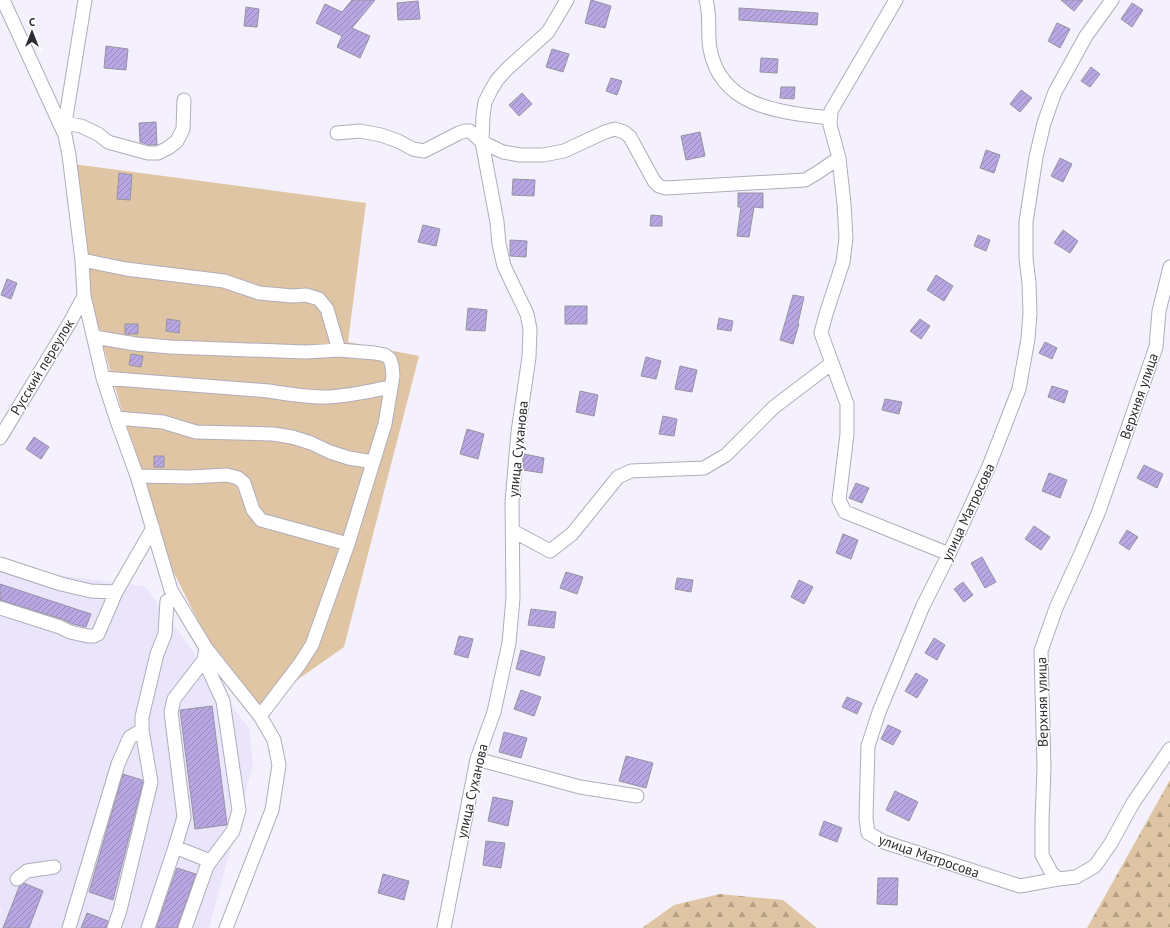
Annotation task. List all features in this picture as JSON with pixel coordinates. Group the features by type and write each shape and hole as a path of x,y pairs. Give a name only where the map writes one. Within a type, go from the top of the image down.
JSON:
{"street":[{"path":"3,0 65,129 82,260 84,296 103,378 137,476 171,590 205,654 223,701 239,810 233,831 207,866 185,928"},
{"path":"65,129 85,0"},
{"name":"улица Суханова","path":"444,928 477,759 494,712 509,643 513,598 512,502 518,432 529,358 530,329 527,314 504,266 499,244 497,222 482,142 483,116 485,102 491,90 507,69 548,32 567,0"},
{"path":"706,0 710,50 715,66 722,78 733,91 748,100 767,108 789,113 830,118"},
{"path":"896,0 831,110 830,125 839,158 846,238 843,262 821,333 847,404 847,434 839,500 845,512 949,554"},
{"name":"улица Матросова","path":"1058,879 1020,886 884,842 868,833 866,818 868,746 879,712 923,606 949,554 989,466 1020,389 1028,339 1030,313 1026,258 1026,222 1036,157 1044,123 1055,92 1086,36 1112,0"},
{"path":"65,129 81,126 98,134 108,142 143,152 158,153 177,141 183,129 184,100"},
{"path":"337,133 360,131 381,135 398,141 413,149 424,151 465,131 470,131 482,142 503,152 520,155 543,155 564,151 605,132 615,129 624,132 630,137 654,181 659,186 666,188 805,180 839,158"},
{"path":"82,260 126,269 224,282 259,293 293,296 306,295 319,299 327,309 339,350"},
{"name":"Верхняя улица","path":"1058,879 1051,872 1042,855 1044,768 1041,651 1056,608 1099,511 1156,347 1159,311 1170,267"},
{"name":"Русский переулок","path":"0,438 84,296"},
{"path":"94,337 170,347 306,352 339,350 375,352 385,355 390,359 392,366 391,388 385,424 348,544 312,645 299,665 260,716"},
{"path":"513,531 550,551 572,534 618,477 631,471 704,468 726,455 774,407 832,363"},
{"path":"103,378 325,397 342,396 391,388"},
{"path":"116,418 163,422 196,432 273,434 292,437 349,458 373,462"},
{"path":"137,476 190,477 227,475 238,478 244,483 253,510 261,520 348,544"},
{"path":"0,608 60,627 70,632 94,636 98,634 116,592 153,528"},
{"path":"0,564 61,584 91,591 116,592"},
{"path":"114,928 120,910 151,782 142,730 142,717 155,661 165,634 167,601"},
{"path":"205,654 260,716 274,740 280,766 272,810 226,928"},
{"path":"148,928 176,847 184,817 171,712 174,699 205,654"},
{"path":"69,928 118,764 130,737 142,730"},
{"path":"1058,879 1076,877 1095,866 1111,843 1133,803 1170,749"},
{"path":"477,759 580,788 637,796"},
{"path":"176,847 210,862"},
{"path":"17,879 28,871 54,867"}],"shaded area":[{"path":"0,568 145,586 249,729 253,765 209,928 0,928 0,914 2,909 0,908"}],"green space":[{"path":"73,164 366,203 348,342 419,356 344,647 260,706 209,643 172,569 122,411 89,297"},
{"path":"1170,780 1170,928 1087,928"},
{"path":"720,894 783,900 817,928 642,928 674,905"}],"building":[{"path":"352,0 375,0 352,28 370,36 360,58 337,47 342,36 316,23 325,4 342,12"},
{"path":"591,0 611,6 605,28 585,23"},
{"path":"1061,0 1083,0 1074,11"},
{"path":"418,1 420,19 398,20 397,3"},
{"path":"1132,3 1143,10 1132,27 1121,19"},
{"path":"246,7 259,9 257,27 244,26"},
{"path":"739,8 818,13 817,25 739,20"},
{"path":"1057,23 1070,29 1060,48 1048,41"},
{"path":"106,46 128,49 126,70 104,68"},
{"path":"552,49 569,54 563,72 546,67"},
{"path":"761,58 778,59 777,73 760,72"},
{"path":"1091,67 1100,74 1090,87 1081,81"},
{"path":"611,78 622,81 617,95 606,91"},
{"path":"781,87 795,87 794,99 780,98"},
{"path":"1021,90 1032,98 1020,112 1010,104"},
{"path":"522,93 532,104 519,116 509,105"},
{"path":"156,122 157,145 149,145 140,142 139,123"},
{"path":"700,132 705,156 686,160 681,136"},
{"path":"986,150 1000,155 994,173 980,168"},
{"path":"1060,158 1072,164 1063,182 1051,176"},
{"path":"119,173 132,175 130,200 117,199"},
{"path":"513,179 535,180 534,196 512,195"},
{"path":"738,193 763,193 763,208 754,207 749,237 737,236 741,207 738,207"},
{"path":"651,215 662,216 662,226 650,226"},
{"path":"423,225 440,229 436,246 418,242"},
{"path":"1063,230 1078,241 1070,253 1054,243"},
{"path":"978,235 990,240 986,251 974,246"},
{"path":"510,240 527,241 526,257 510,256"},
{"path":"936,275 953,286 944,301 927,290"},
{"path":"7,279 17,283 11,299 1,295"},
{"path":"793,295 804,297 799,324 793,344 780,340"},
{"path":"565,306 587,306 587,324 565,324"},
{"path":"468,308 487,310 485,331 466,330"},
{"path":"719,318 733,321 731,331 717,329"},
{"path":"167,319 180,321 179,333 166,331"},
{"path":"920,319 930,326 921,339 910,331"},
{"path":"125,324 138,324 138,334 125,334"},
{"path":"1045,342 1057,348 1052,359 1039,353"},
{"path":"131,354 143,356 141,367 129,365"},
{"path":"646,357 661,361 656,379 641,376"},
{"path":"680,366 697,370 692,392 675,389"},
{"path":"1052,386 1068,391 1064,403 1048,397"},
{"path":"580,391 598,395 594,416 576,412"},
{"path":"885,399 902,402 899,414 882,410"},
{"path":"663,416 677,419 674,436 659,434"},
{"path":"467,429 484,434 478,459 460,454"},
{"path":"34,437 49,447 41,459 26,449"},
{"path":"524,454 544,458 542,473 523,470"},
{"path":"154,456 164,456 164,467 154,467"},
{"path":"1144,465 1163,474 1157,488 1137,478"},
{"path":"1049,473 1067,480 1060,498 1042,491"},
{"path":"856,483 869,488 862,503 849,498"},
{"path":"1034,526 1050,537 1041,550 1025,539"},
{"path":"1127,530 1138,537 1129,550 1119,543"},
{"path":"843,534 858,540 851,559 836,553"},
{"path":"982,557 996,582 985,588 971,563"},
{"path":"566,572 583,577 577,594 560,588"},
{"path":"677,578 693,580 691,592 675,589"},
{"path":"799,580 813,587 804,604 791,597"},
{"path":"963,582 973,595 964,602 954,589"},
{"path":"0,584 91,614 86,627 0,600"},
{"path":"531,609 556,612 554,628 528,625"},
{"path":"459,636 473,639 468,658 454,654"},
{"path":"934,638 945,645 937,660 925,653"},
{"path":"521,650 545,657 540,676 516,669"},
{"path":"916,673 928,680 917,698 905,691"},
{"path":"521,690 541,697 534,716 514,709"},
{"path":"847,697 862,703 857,714 842,707"},
{"path":"212,706 227,824 195,829 180,710"},
{"path":"888,725 901,731 893,745 881,739"},
{"path":"504,732 527,738 521,758 499,752"},
{"path":"626,756 653,763 646,788 619,781"},
{"path":"123,774 142,780 143,782 113,900 89,892"},
{"path":"895,791 918,802 909,821 886,810"},
{"path":"493,797 513,801 508,826 488,821"},
{"path":"824,821 842,828 837,842 819,835"},
{"path":"486,841 505,843 501,868 483,865"},
{"path":"177,868 196,874 177,928 156,928"},
{"path":"383,874 409,881 404,900 378,893"},
{"path":"878,878 898,878 897,905 877,904"},
{"path":"24,883 43,891 29,928 3,928 19,887"},
{"path":"87,913 108,921 106,928 81,928"}]}
